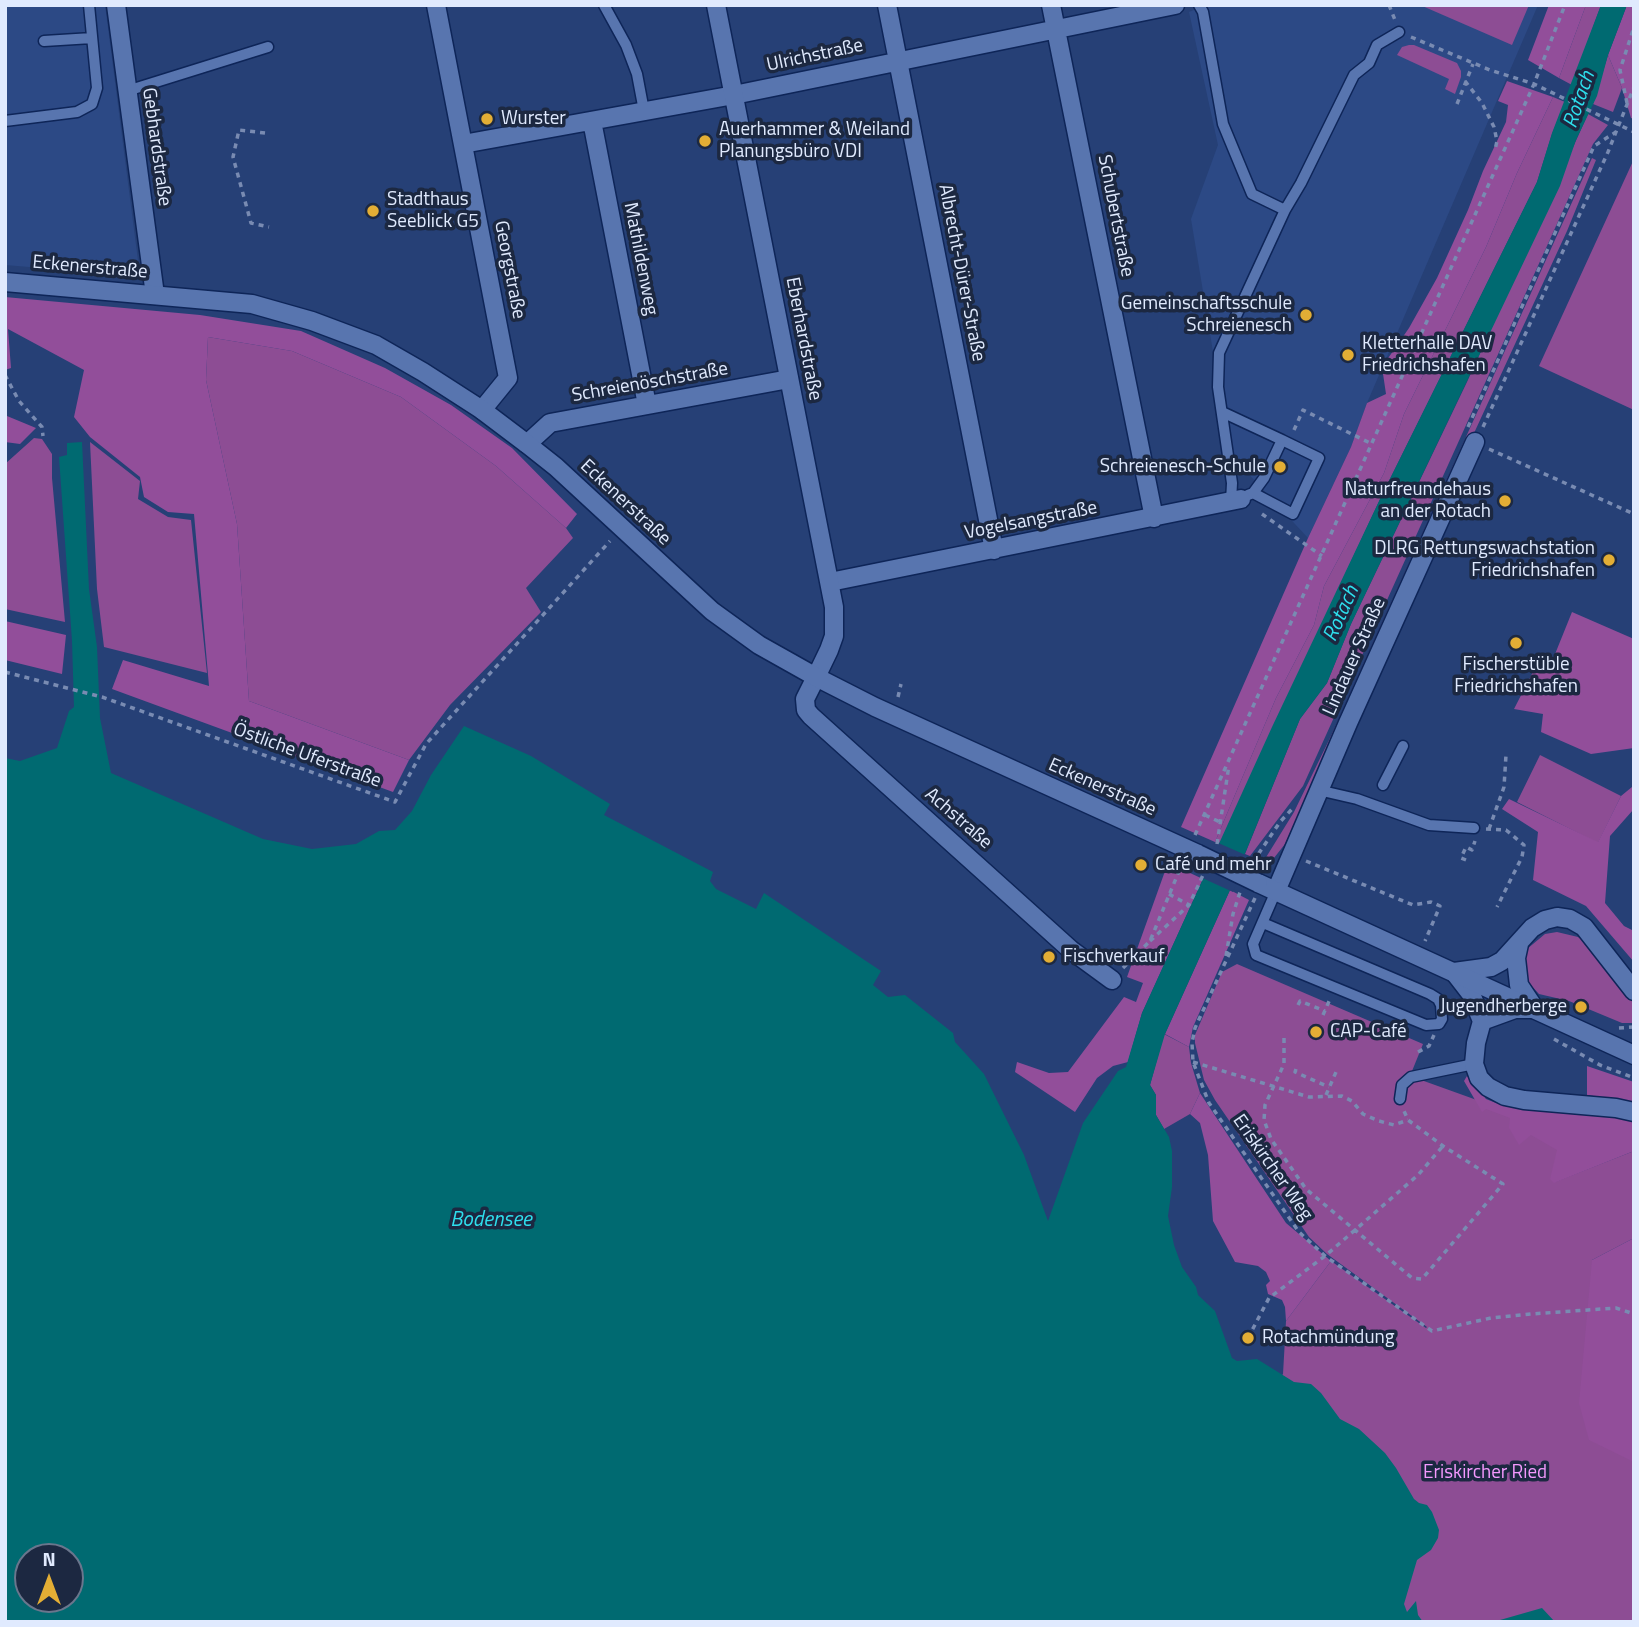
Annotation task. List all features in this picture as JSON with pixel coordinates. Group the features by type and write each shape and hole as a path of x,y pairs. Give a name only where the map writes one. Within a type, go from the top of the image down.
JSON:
{"street":[{"name":"Gebhardstraße","path":"116,5 155,295"},
{"name":"Georgstraße","path":"436,5 508,377 482,410"},
{"name":"Eberhardstraße","path":"716,5 834,607 834,636 816,677"},
{"name":"Albrecht-Dürer-Straße","path":"887,5 994,550"},
{"name":"Schubertstraße","path":"1052,5 1154,518"},
{"name":"Ulrichstraße","path":"463,144 734,95 1175,5"},
{"name":"Mathildenweg","path":"592,121 648,405"},
{"name":"Eckenerstraße","path":"5,282 252,304 342,331 388,351 482,410 527,444 556,467 712,611 759,645 816,677 937,736 1191,851"},
{"name":"Schreienöschstraße","path":"527,444 550,423 789,379"},
{"name":"Lindauer Straße","path":"1276,891 1318,790 1475,442"},
{"name":"Vogelsangstraße","path":"830,582 1154,518 1241,498"},
{"name":"Achstraße","path":"816,677 805,699 806,710 811,716 1071,950 1112,980"},
{"path":"1191,851 1257,890 1276,891 1634,1055"},
{"path":"1454,972 1491,967 1502,961 1532,928 1557,917 1577,922 1588,931 1634,991"},
{"path":"1519,944 1516,970 1519,985 1535,1009"},
{"path":"1454,972 1471,994 1482,1021 1474,1064 1479,1078 1488,1087 1506,1096 1524,1100 1634,1112"},
{"path":"1482,1021 1515,1009 1535,1009"}],"lane":[{"path":"5,121 77,111 92,104 97,89 89,5"},
{"path":"604,5 638,74 644,111"},
{"path":"1199,5 1203,12 1223,124 1252,194 1284,209"},
{"path":"1222,412 1319,457 1293,514 1241,498 1232,483 1218,387 1219,353 1284,209 1301,183 1354,75 1369,63 1377,46 1399,32"},
{"path":"44,41 92,38"},
{"path":"127,91 268,47"},
{"path":"1241,498 1264,478 1282,440"},
{"path":"1383,785 1402,746"},
{"path":"1318,790 1357,799 1429,825 1477,828"},
{"path":"1263,923 1430,994 1438,999 1442,1011 1439,1024 1426,1025 1256,955 1253,944 1276,891"},
{"path":"1400,1099 1402,1085 1411,1077 1474,1064"}],"path":[{"path":"1389,5 1399,32 1473,63 1534,84 1634,132"},
{"path":"1150,941 1534,84 1565,5"},
{"path":"1627,104 1620,70 1634,27"},
{"path":"1457,104 1473,63"},
{"path":"1465,81 1482,103 1494,127 1497,141 1495,150"},
{"path":"1634,87 1475,442 1634,514"},
{"path":"265,133 239,130 233,157 251,223 269,228"},
{"path":"5,375 19,401 42,427 43,436"},
{"path":"1295,429 1303,410 1372,444"},
{"path":"1241,498 1323,557"},
{"name":"Östliche Uferstraße","path":"5,672 102,697 395,802 426,744 610,541"},
{"path":"898,697 901,684"},
{"path":"1489,829 1504,787 1506,755"},
{"path":"1219,840 1230,760"},
{"path":"1255,857 1292,808"},
{"path":"1205,816 1222,823"},
{"path":"1466,860 1461,858 1466,847 1472,850 1477,828 1506,830 1524,845 1522,857 1497,907"},
{"path":"1270,836 1278,839"},
{"path":"1291,855 1413,905 1431,902 1441,905 1425,941"},
{"path":"1112,980 1189,905 1201,881"},
{"name":"Eriskircher Weg","path":"1257,890 1195,1028 1192,1043 1193,1062 1209,1102 1291,1222 1312,1247 1432,1331 1491,1318 1531,1314 1616,1308 1634,1314"},
{"path":"1169,894 1189,905"},
{"path":"1226,958 1239,895"},
{"path":"1233,914 1244,919"},
{"path":"1298,1004 1300,1001 1325,1011"},
{"path":"1418,1052 1429,1046 1434,1026"},
{"path":"1619,1028 1634,1027"},
{"path":"1548,1035 1600,1065 1634,1078"},
{"path":"1284,1038 1284,1064 1265,1105 1264,1120 1271,1139 1306,1189 1412,1278 1422,1279 1503,1184 1408,1120 1400,1099"},
{"path":"1193,1062 1309,1097 1342,1096 1352,1101 1363,1114 1379,1121 1394,1125 1408,1120"},
{"path":"1296,1069 1295,1072 1329,1087"},
{"path":"1326,1095 1336,1072"},
{"path":"1248,1338 1269,1298 1355,1230 1418,1175 1444,1146"}],"shaded area":[{"path":"5,5 105,5 140,276 5,265"},
{"name":"Gemeinschaftsschule Schreienesch","path":"1205,5 1538,5 1367,403 1351,447 1308,538 1230,454 1191,219 1218,145 1189,12"},
{"path":"1549,5 1586,5 1559,78 1528,60"},
{"path":"1627,5 1634,5 1634,119 1631,118 1608,55"},
{"path":"1507,81 1553,97 1486,247 1404,414 1384,473 1324,586 1314,625 1276,698 1215,842 1181,827 1351,447 1367,403 1386,394 1382,367 1409,328 1437,278 1468,210 1506,122 1508,105 1498,101"},
{"path":"5,297 200,315 301,331 385,368 451,405 512,448 577,514 566,528 496,466 401,397 292,351 208,337 206,380 237,524 249,701 409,760 393,792 112,689 123,660 209,686 194,514 168,512 144,497 140,477 90,437 74,417 84,370 8,329 11,368 5,370"},
{"path":"5,415 36,428 20,444 5,442"},
{"path":"1572,612 1634,639 1634,748 1591,754 1541,732 1543,714 1514,709 1536,666 1549,669"},
{"path":"5,621 66,635 62,674 5,660"},
{"path":"1632,787 1633,810 1610,836 1605,903 1624,926 1634,931 1634,962 1586,906 1533,880 1538,832 1502,809 1509,799 1598,842 1621,796"},
{"path":"1169,860 1203,879 1142,1013 1128,1062 1113,1066 1097,1078 1075,1112 1015,1072 1017,1062 1049,1073 1068,1072 1124,997 1136,1002 1143,983 1127,977"},
{"path":"1230,890 1249,900 1193,1027 1189,1047 1165,1034"},
{"path":"1587,1066 1634,1082 1634,1102 1587,1095"},
{"path":"1467,1076 1486,1099 1501,1105 1560,1109 1634,1119 1634,1151 1554,1183 1550,1179 1557,1150 1531,1135 1519,1145 1509,1128 1510,1118 1486,1109 1482,1112 1464,1081"},
{"path":"1200,1093 1286,1223 1331,1261 1286,1321 1282,1300 1268,1294 1266,1285 1270,1281 1266,1272 1258,1266 1235,1262 1213,1221 1208,1155 1200,1123 1190,1114"},
{"path":"1634,1238 1634,1462 1589,1440 1579,1403 1592,1260"}],"green space":[{"path":"1420,5 1529,5 1512,45"},
{"path":"1586,5 1601,5 1572,85 1559,78"},
{"path":"1409,45 1457,63 1461,77 1455,94 1445,89 1449,79 1397,55 1402,47"},
{"path":"1608,55 1622,88 1613,112 1593,104"},
{"path":"1553,97 1565,102 1537,182 1381,497 1220,843 1215,842 1276,698 1314,625 1324,586 1384,473 1404,414 1486,247"},
{"path":"1588,114 1608,125 1593,144 1303,786 1250,856 1245,854 1300,719 1327,683 1351,624 1467,382"},
{"path":"1592,158 1596,160 1567,231 1285,844 1270,863 1265,859 1294,812 1330,738"},
{"path":"1634,159 1634,410 1539,366"},
{"path":"208,337 292,351 401,397 496,466 566,528 573,538 526,588 541,612 450,705 409,760 249,701 237,524 206,380"},
{"path":"34,438 42,439 52,454 65,622 5,609 5,464"},
{"path":"90,442 140,481 138,499 168,517 191,520 207,673 104,647 97,589"},
{"path":"1540,755 1621,796 1598,843 1517,802"},
{"path":"1557,932 1578,937 1587,944 1634,1000 1634,1023 1622,1023 1569,1001 1539,994 1527,981 1524,958 1527,949 1545,934"},
{"name":"Eriskircher Ried","path":"1237,964 1423,1044 1410,1076 1499,1108 1602,1117 1555,1182 1634,1151 1634,1238 1592,1260 1634,1292 1634,1622 1094,1622 1283,1374 1286,1321 1331,1261 1427,1327 1327,1254 1309,1237 1204,1080 1195,1035 1222,972"},
{"path":"1164,1034 1189,1047 1200,1093 1190,1114 1164,1129 1156,1115 1156,1095 1150,1085"}],"water":[{"name":"Bodensee","path":"1601,5 1627,5 1608,55 1597,96 1576,140 1560,186 1351,624 1327,683 1300,719 1230,890 1165,1034 1150,1085 1156,1095 1156,1115 1169,1137 1172,1151 1172,1187 1168,1216 1174,1245 1182,1267 1196,1287 1198,1295 1215,1311 1232,1358 1237,1361 1257,1359 1294,1382 1311,1384 1340,1419 1359,1429 1385,1453 1414,1499 1427,1505 1432,1512 1439,1530 1438,1538 1431,1550 1417,1560 1404,1604 1407,1612 1416,1601 1418,1615 1423,1622 5,1622 5,758 20,761 57,748 69,711 74,707 59,457 67,455 67,443 82,442 89,589 97,647 100,718 111,773 263,839 312,849 356,844 379,831 395,830 412,811 431,775 464,726 531,756 610,804 604,815 713,872 710,881 716,889 756,909 764,893 881,971 873,985 888,997 905,995 953,1033 955,1042 984,1074 1024,1155 1048,1221 1083,1123 1118,1071 1126,1067 1142,1013 1272,727 1381,497 1537,182 1552,133"},
{"path":"1542,1608 1555,1622 1490,1622 1500,1620"}],"pier":[{"path":"1216,842 1248,856 1233,892 1200,877"}],"place":[{"name":"Wurster","path":"487,119"},
{"name":"Auerhammer & Weiland Planungsbüro VDI","path":"705,141"},
{"name":"Stadthaus Seeblick G5","path":"373,211"},
{"name":"Gemeinschaftsschule Schreienesch","path":"1306,315"},
{"name":"Kletterhalle DAV Friedrichshafen","path":"1348,355"},
{"name":"Schreienesch-Schule","path":"1280,467"},
{"name":"Naturfreundehaus an der Rotach","path":"1505,501"},
{"name":"DLRG Rettungswachstation Friedrichshafen","path":"1609,560"},
{"name":"Fischerstüble Friedrichshafen","path":"1516,643"},
{"name":"Café und mehr","path":"1141,865"},
{"name":"Fischverkauf","path":"1049,957"},
{"name":"Jugendherberge","path":"1581,1007"},
{"name":"CAP-Café","path":"1316,1032"},
{"name":"Rotachmündung","path":"1248,1338"}],"water label":[{"name":"Rotach","path":"1580,100"},
{"name":"Rotach","path":"1342,614"}]}
